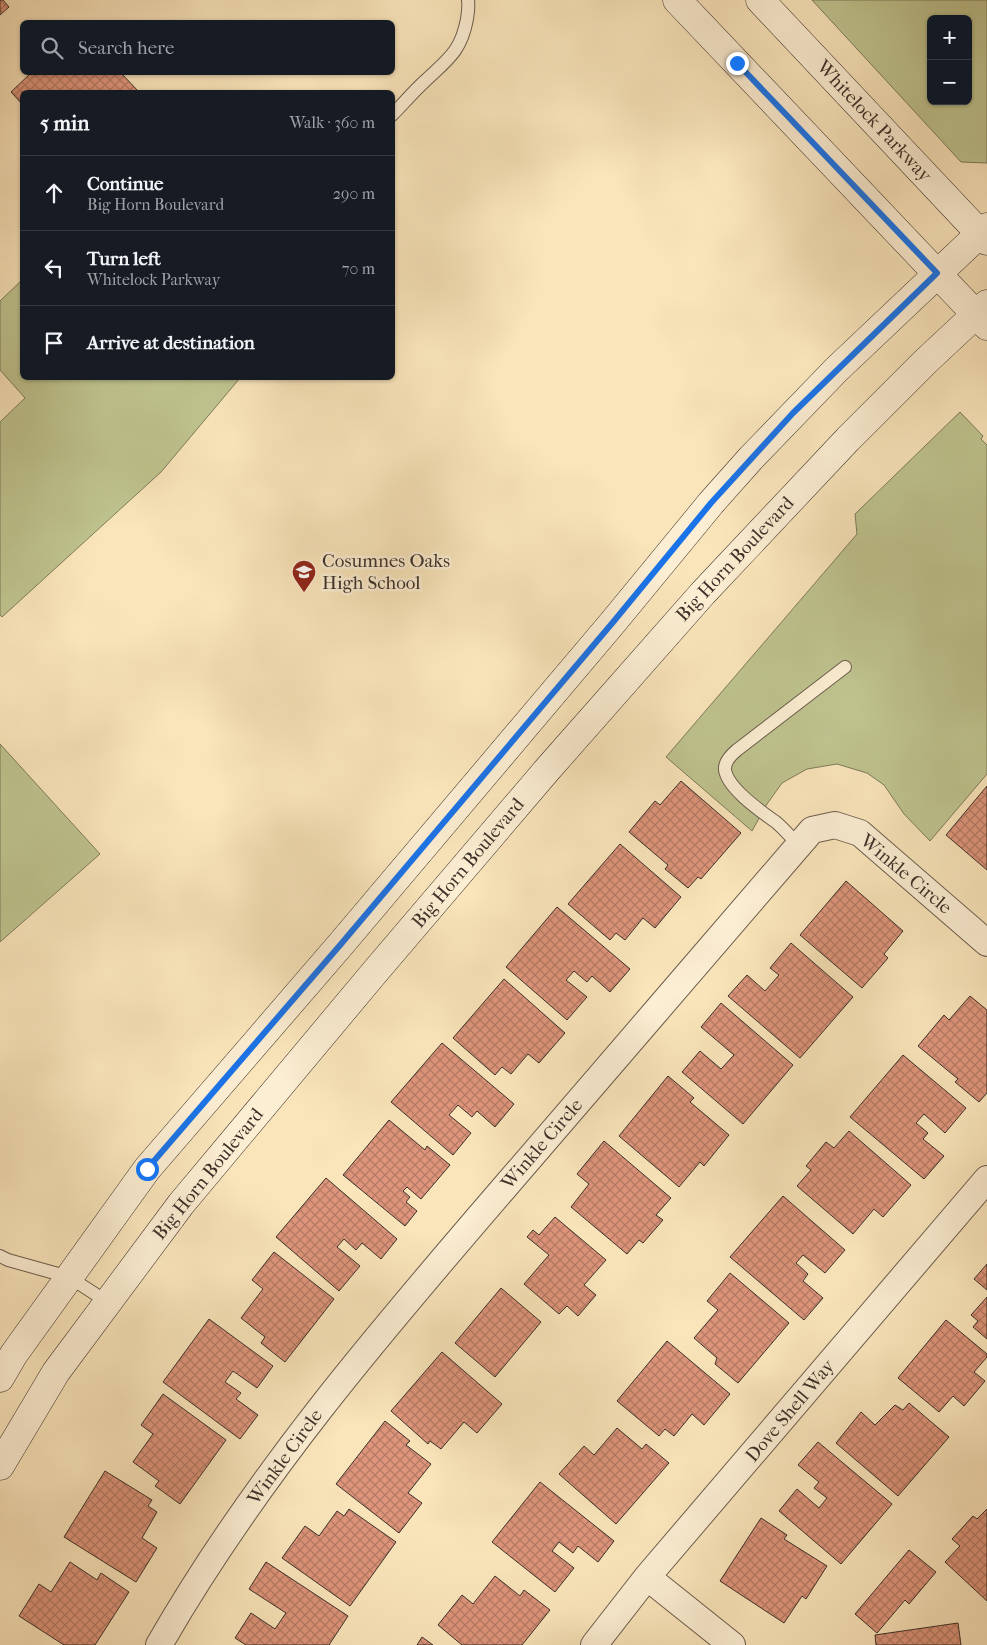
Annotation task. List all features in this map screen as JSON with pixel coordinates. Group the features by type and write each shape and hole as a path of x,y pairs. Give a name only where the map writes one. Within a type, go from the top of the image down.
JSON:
{"main road":[{"path":"677,0 937,273 983,315"},
{"name":"Whitelock Parkway","path":"760,0 985,234"},
{"path":"0,1378 14,1354 147,1169 347,937 614,621 711,503 793,413 937,273 985,234"},
{"name":"Big Horn Boulevard","path":"0,1466 56,1372 181,1204 540,778 628,677 848,439 925,362 983,315"}],"street":[{"name":"Winkle Circle","path":"159,1645 244,1513 309,1422 459,1240 812,830 834,825 860,833 987,943"},
{"name":"Dove Shell Way","path":"594,1645 648,1577 987,1179"},
{"path":"648,1577 732,1645"}],"lane":[{"path":"395,112 446,62 459,46 466,26 469,7 468,0"},
{"path":"799,846 776,823 739,792 729,779 725,769 728,759 736,750 845,667"},
{"path":"0,1256 8,1260 69,1276 109,1303"}],"green space":[{"path":"812,0 987,0 987,163 961,162"},
{"path":"20,282 20,380 238,380 161,472 2,617 0,615 0,422 25,398 0,370 0,301"},
{"path":"960,412 983,436 981,439 987,445 987,774 930,841 904,814 884,785 867,773 837,764 807,769 782,783 767,804 752,831 666,757 857,534 855,514"},
{"path":"0,744 100,854 0,942"}],"building":[{"path":"0,0 3,0 9,7 0,15"},
{"path":"29,75 123,75 137,90 20,90 20,102 11,92"},
{"path":"681,781 741,833 701,879 698,877 688,888 665,869 668,865 629,832 655,801 660,805"},
{"path":"987,786 987,870 946,835"},
{"path":"620,844 681,897 655,928 643,918 625,940 616,933 610,940 568,904"},
{"path":"846,881 903,931 884,954 888,958 862,988 800,935"},
{"path":"557,907 630,969 610,992 592,976 587,982 574,971 566,980 587,997 567,1020 506,967"},
{"path":"791,943 853,997 800,1058 728,996 747,975 765,991 779,975 770,968"},
{"path":"504,979 565,1033 539,1063 528,1054 511,1074 502,1067 495,1075 453,1038"},
{"path":"970,996 987,1010 987,1093 979,1102 955,1082 958,1079 918,1046 944,1015 949,1020"},
{"path":"721,1003 793,1065 743,1124 682,1072 700,1051 721,1069 734,1055 701,1027"},
{"path":"442,1043 514,1104 495,1127 477,1111 472,1117 458,1105 449,1115 471,1133 453,1155 391,1102"},
{"path":"903,1055 966,1108 945,1133 924,1114 916,1123 928,1133 923,1139 944,1156 924,1179 850,1117"},
{"path":"668,1076 694,1098 690,1102 729,1135 704,1166 700,1162 679,1187 619,1136"},
{"path":"389,1120 425,1150 427,1146 450,1165 421,1199 407,1187 403,1191 410,1197 406,1202 417,1211 405,1226 343,1175"},
{"path":"849,1131 911,1185 883,1217 874,1209 853,1234 797,1186 811,1170 806,1166 826,1142 834,1148"},
{"path":"604,1141 671,1198 656,1215 663,1220 643,1243 639,1240 627,1254 571,1207 589,1184 577,1174"},
{"path":"326,1178 397,1239 381,1259 362,1243 356,1250 344,1239 337,1247 360,1266 339,1291 276,1237"},
{"path":"783,1196 845,1250 825,1273 803,1255 796,1263 808,1274 803,1281 823,1298 804,1320 730,1257"},
{"path":"555,1217 606,1260 584,1285 596,1295 578,1316 567,1306 559,1314 524,1284 549,1255 527,1237 533,1230 539,1235"},
{"path":"274,1252 334,1299 285,1362 261,1343 265,1337 241,1318 263,1289 252,1280"},
{"path":"987,1264 987,1290 974,1279"},
{"path":"730,1273 789,1323 738,1383 715,1364 717,1358 694,1338 718,1310 707,1301"},
{"path":"501,1288 541,1322 495,1377 455,1343"},
{"path":"987,1297 987,1339 973,1327 978,1321 971,1315"},
{"path":"209,1319 273,1366 257,1388 233,1371 225,1382 241,1393 236,1399 258,1415 240,1439 163,1382"},
{"path":"946,1320 987,1354 987,1357 974,1372 985,1381 964,1406 953,1396 939,1412 898,1378"},
{"path":"667,1341 730,1394 704,1425 692,1414 674,1436 665,1429 659,1436 617,1401"},
{"path":"442,1352 502,1404 477,1433 464,1422 441,1449 430,1441 428,1444 391,1411"},
{"path":"163,1394 226,1440 180,1504 155,1486 159,1481 133,1462 153,1434 141,1425"},
{"path":"909,1403 949,1437 898,1496 836,1443 861,1412 875,1425 895,1405 903,1410"},
{"path":"385,1421 410,1441 406,1445 431,1464 408,1493 422,1503 399,1533 336,1484"},
{"path":"617,1428 642,1449 646,1444 669,1463 616,1524 559,1474 584,1446 594,1455"},
{"path":"818,1442 892,1504 841,1564 779,1511 797,1489 819,1508 827,1498 814,1488 819,1482 798,1465"},
{"path":"105,1471 152,1500 148,1506 157,1512 142,1538 157,1548 136,1582 64,1537"},
{"path":"540,1482 614,1541 598,1562 578,1546 573,1553 559,1542 552,1551 574,1568 555,1592 492,1542"},
{"path":"349,1509 396,1542 350,1606 282,1558 305,1526 319,1536 337,1511 344,1516"},
{"path":"987,1509 987,1601 945,1562 960,1546 952,1539 973,1516 977,1519"},
{"path":"761,1518 787,1535 784,1539 827,1566 806,1599 802,1596 784,1623 720,1581"},
{"path":"909,1550 936,1572 909,1604 905,1600 877,1633 855,1614"},
{"path":"70,1562 97,1580 101,1573 129,1592 95,1645 64,1645 19,1616 39,1584 51,1592"},
{"path":"266,1562 348,1616 329,1645 246,1645 235,1638 251,1613 275,1629 286,1613 249,1589"},
{"path":"495,1576 520,1596 524,1590 550,1610 522,1645 462,1645 438,1625 462,1595 473,1604"},
{"path":"958,1623 961,1645 876,1645 875,1635"},
{"path":"422,1637 433,1645 417,1645"}],"place":[{"name":"Cosumnes Oaks High School","path":"304,593"}],"route":[{"path":"147,1169 341,944 614,621 711,503 793,413 937,273 737,63"}]}
